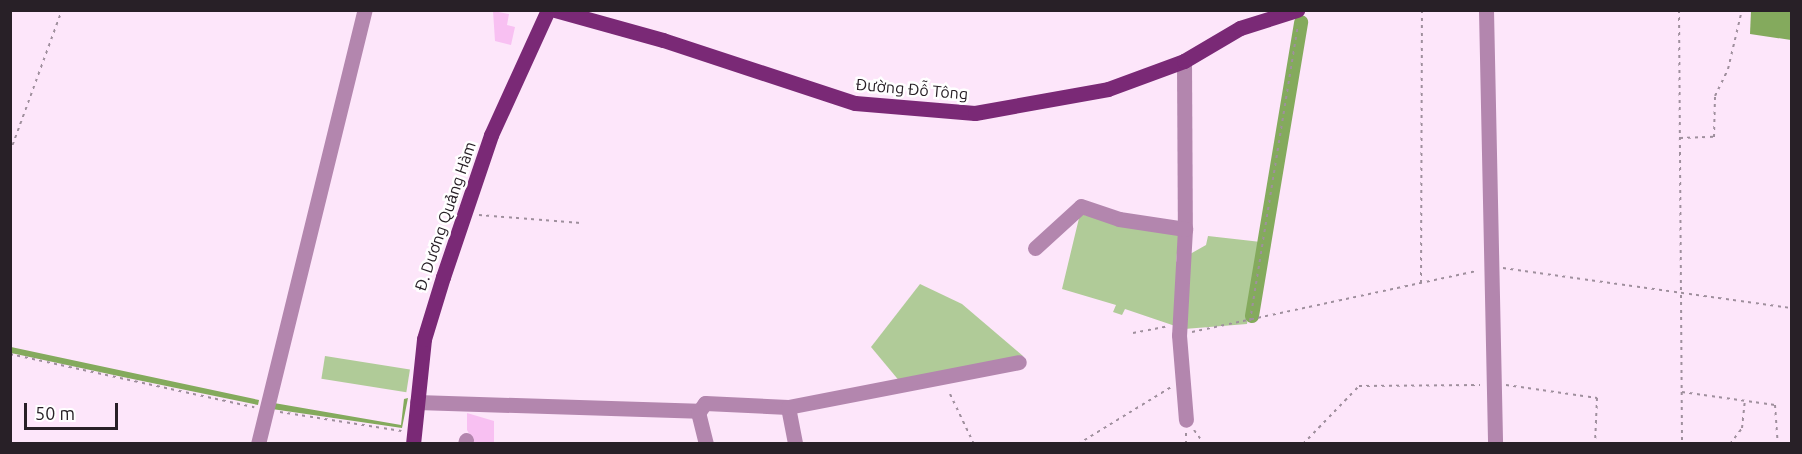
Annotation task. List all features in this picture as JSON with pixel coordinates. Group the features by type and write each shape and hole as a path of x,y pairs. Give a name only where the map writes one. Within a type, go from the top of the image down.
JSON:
{"main road":[{"name":"Đ. Dương Quảng Hàm","path":"413,438 424,339 465,214 514,80 548,10"},
{"name":"Đường Đỗ Tông","path":"555,10 770,73 831,97 933,112 1016,108 1108,89 1184,61 1240,28 1298,16"}],"street":[{"path":"258,444 366,10"},
{"path":"1485,10 1495,444"},
{"path":"1184,61 1185,229 1179,335 1186,420"},
{"path":"1035,248 1089,201 1097,213 1119,219 1185,229"},
{"path":"698,411 705,403 788,407 1019,362"},
{"path":"417,402 698,411"},
{"path":"788,407 795,444"},
{"path":"698,411 706,444"}],"path":[{"path":"10,152 62,10"},
{"path":"1421,283 1422,10"},
{"path":"1679,10 1682,444"},
{"path":"1680,138 1714,137 1715,96 1728,69 1742,10"},
{"path":"1250,321 1298,16"},
{"path":"465,214 581,223"},
{"path":"1133,333 1161,326 1179,335 1492,268 1522,268 1791,308"},
{"path":"10,354 413,438"},
{"path":"1078,444 1184,378"},
{"path":"1303,444 1359,386 1494,383 1597,398 1595,444"},
{"path":"1682,392 1775,405 1778,444"},
{"path":"950,394 974,444"},
{"path":"1730,444 1742,428 1745,401"},
{"path":"1186,420 1204,444"}],"shaded area":[{"path":"1751,11 1791,11 1791,40 1750,34"},
{"path":"1080,214 1179,235 1176,262 1206,245 1208,236 1261,242 1247,324 1184,329 1125,309 1122,315 1113,312 1116,305 1062,289"},
{"path":"920,284 962,304 1023,356 906,389 871,347"},
{"path":"11,347 259,400 258,405 11,353"},
{"path":"325,356 410,369 406,392 321,379"},
{"path":"408,398 402,428 272,409 274,403 401,425 404,399"}],"building":[{"path":"493,11 509,14 507,25 515,27 511,45 495,41"},
{"path":"467,413 494,421 494,444 475,444 467,430"}],"waterway":[{"path":"1252,316 1301,22"}]}
